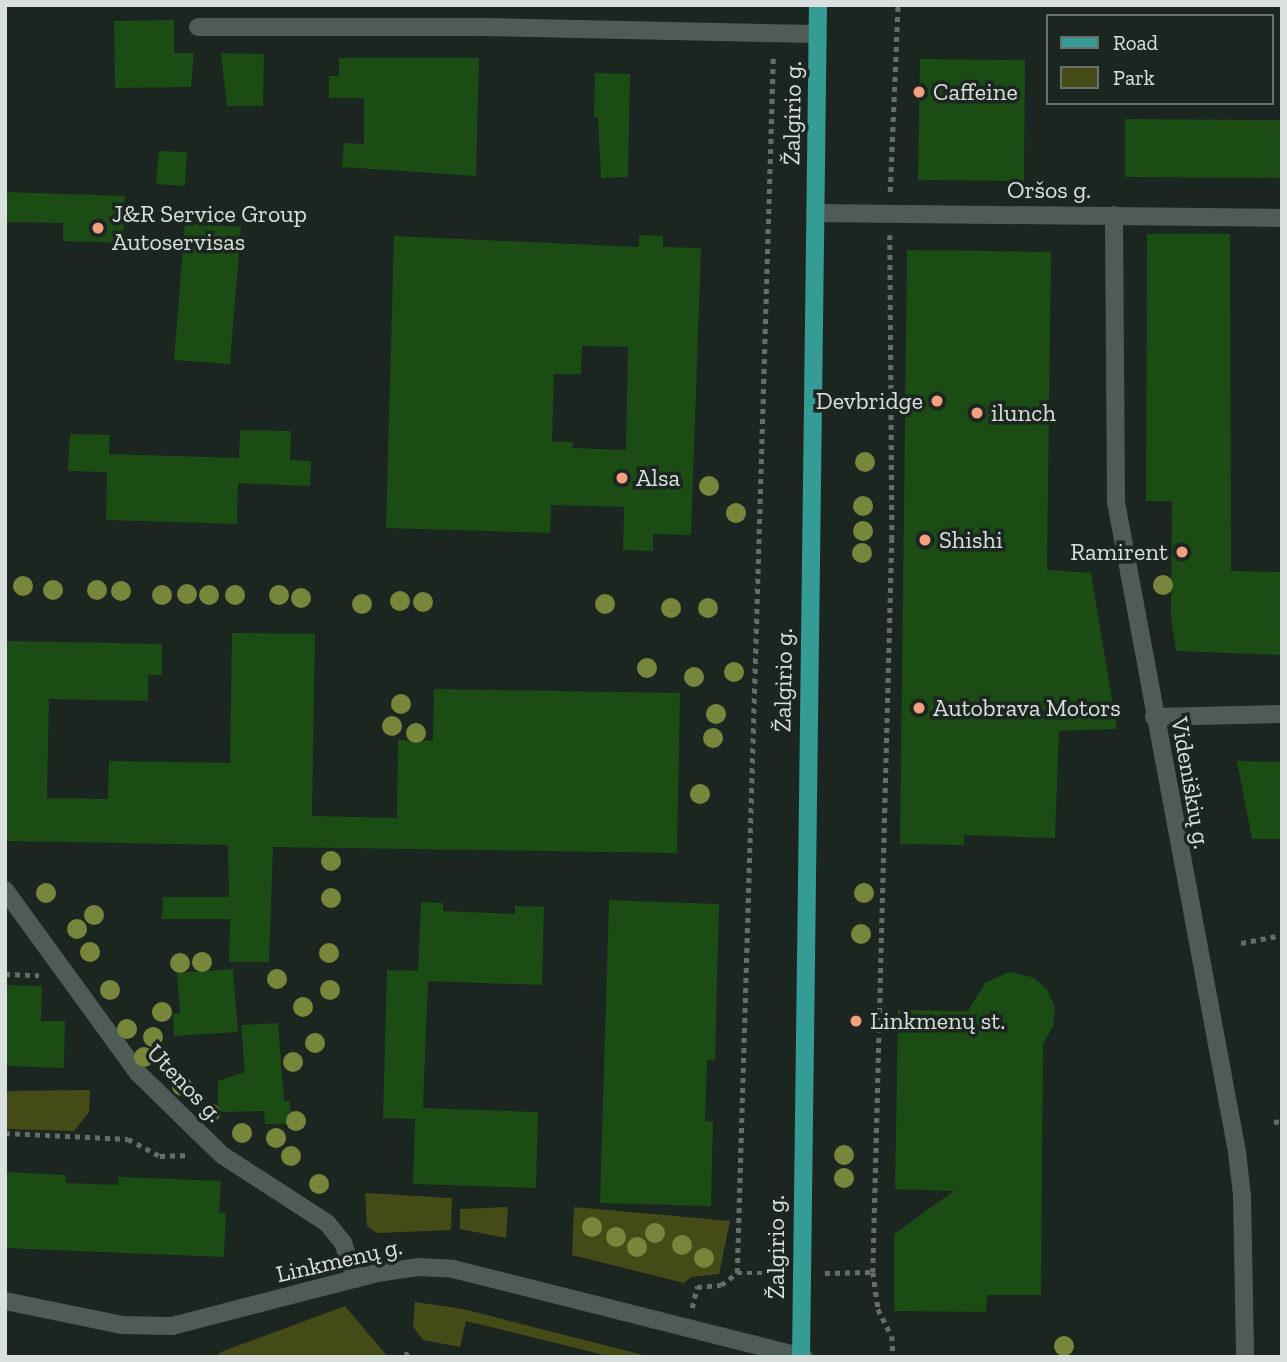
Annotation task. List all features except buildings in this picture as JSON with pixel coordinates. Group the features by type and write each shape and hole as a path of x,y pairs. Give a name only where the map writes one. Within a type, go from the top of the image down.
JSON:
{"main road":[{"name":"Žalgirio g.","path":"801,1357 818,5"}],"street":[{"path":"198,27 818,34"},
{"name":"Oršos g.","path":"815,214 1282,218"},
{"name":"Videniškių g.","path":"1114,215 1116,502 1237,1152 1242,1195 1245,1357"},
{"path":"1154,717 1282,714"},
{"name":"Utenos g.","path":"5,890 120,1051 222,1155 327,1223 343,1243 356,1279"},
{"name":"Linkmenų g.","path":"5,1301 122,1325 172,1326 356,1279 418,1267 453,1269 801,1357"}],"path":[{"path":"893,1357 892,1336 878,1309 873,1272 892,538 890,215 898,5"},
{"path":"737,1273 774,33"},
{"path":"1241,943 1282,935"},
{"path":"1274,1122 1282,1121"},
{"path":"5,1133 128,1139 160,1156 222,1155"},
{"path":"841,1273 873,1272"}],"green space":[{"path":"90,1090 89,1112 74,1131 5,1129 5,1091"},
{"path":"365,1193 452,1198 451,1230 377,1233 367,1226"},
{"path":"508,1207 506,1238 460,1229 460,1209"},
{"path":"574,1207 730,1221 719,1274 691,1277 684,1283 572,1255"},
{"path":"415,1302 463,1309 651,1357 612,1357 466,1321 460,1347 423,1340 413,1327"},
{"path":"345,1306 388,1357 216,1357 221,1352"}],"place":[{"name":"Caffeine","path":"919,92"},
{"name":"J&R Service Group Autoservisas","path":"98,228"},
{"name":"Devbridge","path":"937,401"},
{"name":"ilunch","path":"977,413"},
{"name":"Alsa","path":"622,478"},
{"name":"Shishi","path":"925,540"},
{"name":"Ramirent","path":"1182,552"},
{"name":"Autobrava Motors","path":"919,708"},
{"name":"Linkmenų st.","path":"856,1021"}]}
